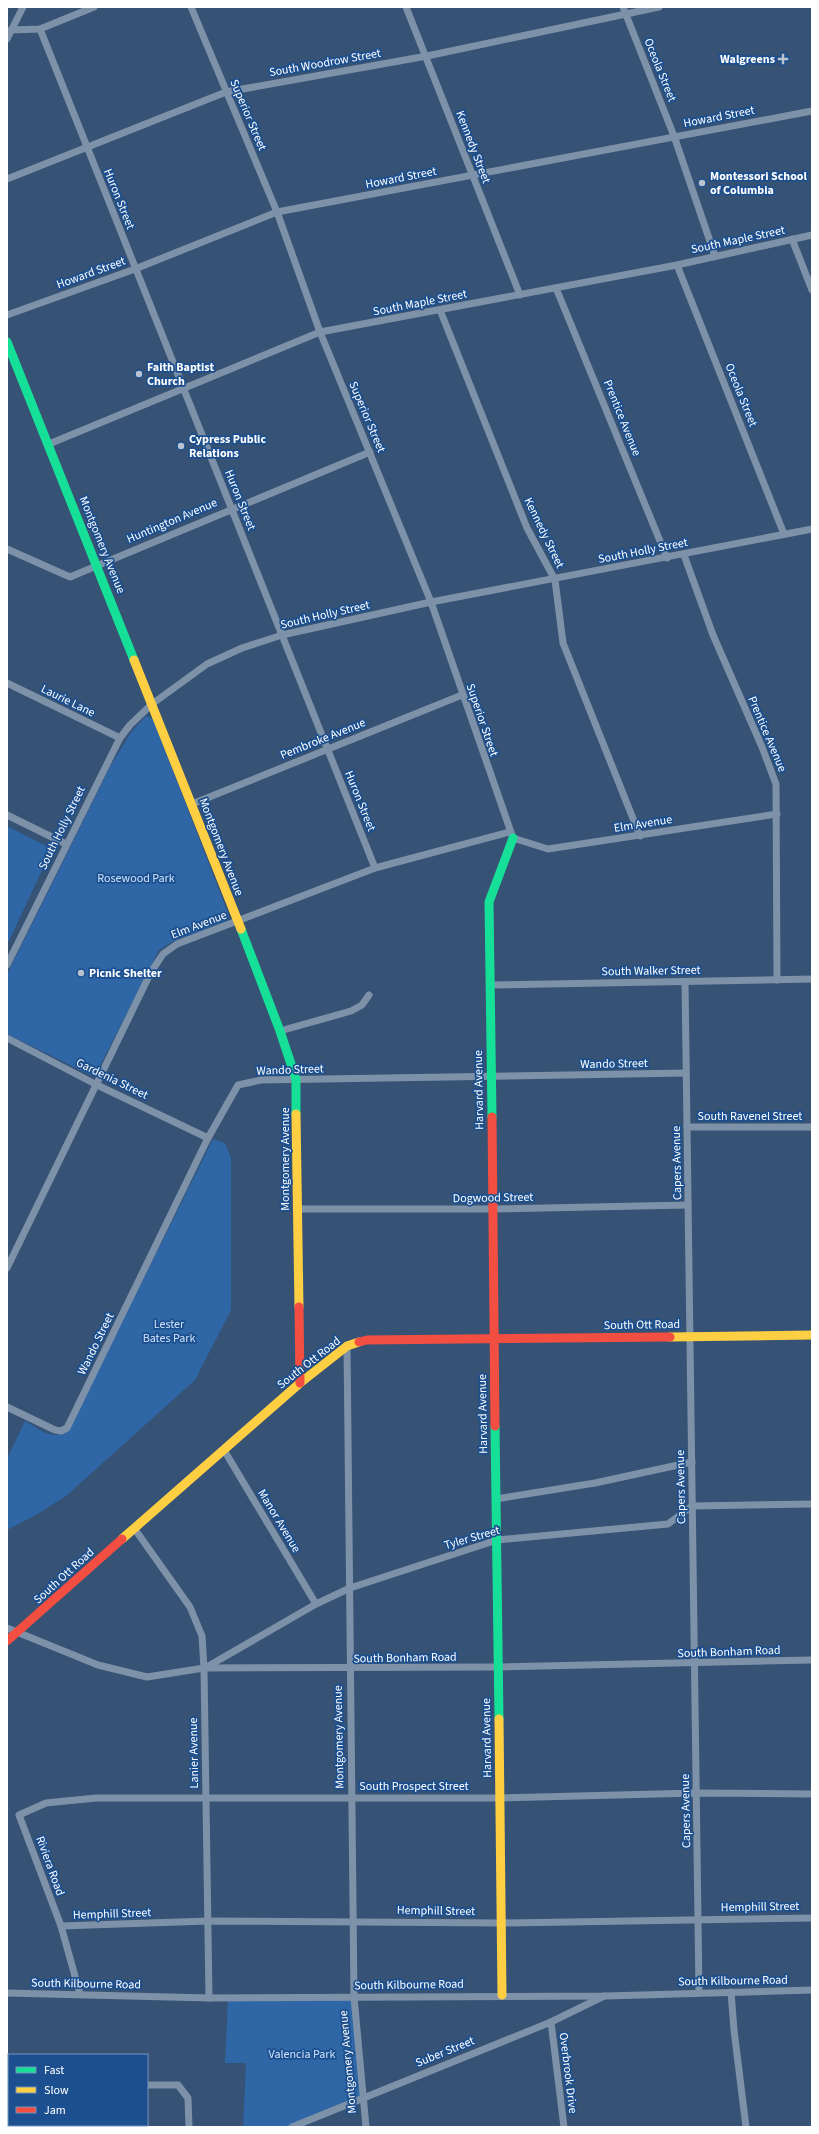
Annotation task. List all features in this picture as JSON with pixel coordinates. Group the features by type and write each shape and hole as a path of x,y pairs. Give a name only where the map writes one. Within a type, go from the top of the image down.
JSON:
{"street":[{"path":"7,39 23,7"},
{"path":"11,30 40,29 94,7"},
{"name":"Superior Street","path":"191,7 277,212 320,332 431,602 462,695 512,835"},
{"name":"Kennedy Street","path":"406,7 427,56 471,176 520,295"},
{"name":"South Woodrow Street","path":"7,179 226,92 427,56 624,10 659,7"},
{"name":"Oceola Street","path":"624,10 674,136 715,256"},
{"name":"Huron Street","path":"40,29 375,868"},
{"name":"Howard Street","path":"7,315 135,269 277,212 812,111"},
{"name":"South Maple Street","path":"49,444 320,332 677,265 812,235"},
{"path":"792,239 812,290"},
{"name":"Oceola Street","path":"677,265 784,534"},
{"name":"Prentice Avenue","path":"556,288 667,558"},
{"name":"Kennedy Street","path":"440,310 527,528 555,580 563,643 640,836"},
{"name":"Montgomery Avenue","path":"7,342 192,804 280,1030 296,1080 300,1383"},
{"name":"Huntington Avenue","path":"7,549 70,577 370,452"},
{"name":"South Holly Street","path":"7,965 120,738 130,725 152,704 207,664 242,648 282,635 431,602 555,580 812,529"},
{"name":"Prentice Avenue","path":"684,555 713,635 762,747 776,784 777,980"},
{"name":"Laurie Lane","path":"7,683 120,738"},
{"name":"Pembroke Avenue","path":"192,804 327,748 462,695"},
{"name":"Elm Avenue","path":"7,1268 153,969 163,954 177,944 375,868 512,835 548,849 777,814"},
{"path":"7,815 66,844"},
{"name":"Harvard Avenue","path":"502,1995 489,902 512,835"},
{"name":"South Walker Street","path":"490,985 812,979"},
{"name":"Capers Avenue","path":"685,982 699,1993"},
{"path":"280,1030 351,1011 362,1005 369,995"},
{"name":"Gardenia Street","path":"7,1038 97,1085 208,1138"},
{"name":"Wando Street","path":"7,1407 55,1430 61,1431 69,1424 208,1138 238,1085 261,1080 686,1073"},
{"name":"South Ravenel Street","path":"687,1127 812,1127"},
{"name":"Dogwood Street","path":"297,1210 493,1209 688,1205"},
{"name":"South Ott Road","path":"7,1641 300,1383 347,1346 367,1340 494,1340 812,1335"},
{"name":"Montgomery Avenue","path":"347,1346 354,1997 362,2098 366,2127"},
{"name":"Manor Avenue","path":"224,1450 316,1604"},
{"path":"496,1499 595,1483 692,1462"},
{"path":"692,1506 812,1504"},
{"name":"Tyler Street","path":"204,1668 316,1604 350,1588 497,1540 668,1524 692,1506"},
{"name":"Lanier Avenue","path":"134,1528 190,1607 202,1636 204,1668 209,1998"},
{"name":"South Bonham Road","path":"7,1628 98,1665 147,1677 204,1668 498,1668 812,1660"},
{"name":"South Prospect Street","path":"19,1815 46,1803 96,1798 500,1798 696,1793 812,1794"},
{"name":"Riviera Road","path":"19,1815 61,1926 80,1994"},
{"name":"Hemphill Street","path":"61,1926 208,1921 264,1923 354,1921 501,1923 812,1918"},
{"name":"South Kilbourne Road","path":"7,1993 209,1998 502,1995 606,1996 812,1990"},
{"path":"732,1992 734,2030 746,2127"},
{"name":"Suber Street","path":"292,2127 551,2022 606,1996"},
{"name":"Overbrook Drive","path":"551,2022 564,2127"},
{"path":"148,2084 178,2085 188,2098 189,2127"}],"green space":[{"name":"Rosewood Park","path":"146,716 153,719 229,916 226,921 172,942 159,950 96,1074 90,1075 7,1034 7,974 111,765 132,731"},
{"path":"7,826 52,849 7,945"},
{"name":"Lester Bates Park","path":"213,1139 225,1143 231,1158 231,1310 195,1380 66,1496 36,1515 7,1530 7,1459 25,1421 41,1431 52,1435 58,1435 69,1429"},
{"name":"Valencia Park","path":"228,1997 354,1997 362,2098 292,2127 243,2127 246,2063 225,2063"}],"traffic: fast":[{"path":"7,342 134,660"},
{"path":"492,1117 489,902 513,838"},
{"path":"241,929 280,1031 296,1079 296,1114"},
{"path":"495,1426 499,1719"}],"traffic: slow":[{"path":"134,660 241,929"},
{"path":"296,1114 299,1307"},
{"path":"670,1337 812,1335"},
{"path":"122,1539 300,1383 347,1346 359,1342"},
{"path":"499,1719 502,1995"}],"traffic: jam":[{"path":"492,1117 495,1426"},
{"path":"299,1307 300,1383"},
{"path":"359,1342 367,1340 670,1337"},
{"path":"7,1641 122,1539"}],"place":[{"name":"Walgreens","path":"783,59"},
{"name":"Montessori School of Columbia","path":"702,183"},
{"name":"Faith Baptist Church","path":"139,374"},
{"name":"Cypress Public Relations","path":"181,446"},
{"name":"Picnic Shelter","path":"81,973"}]}
